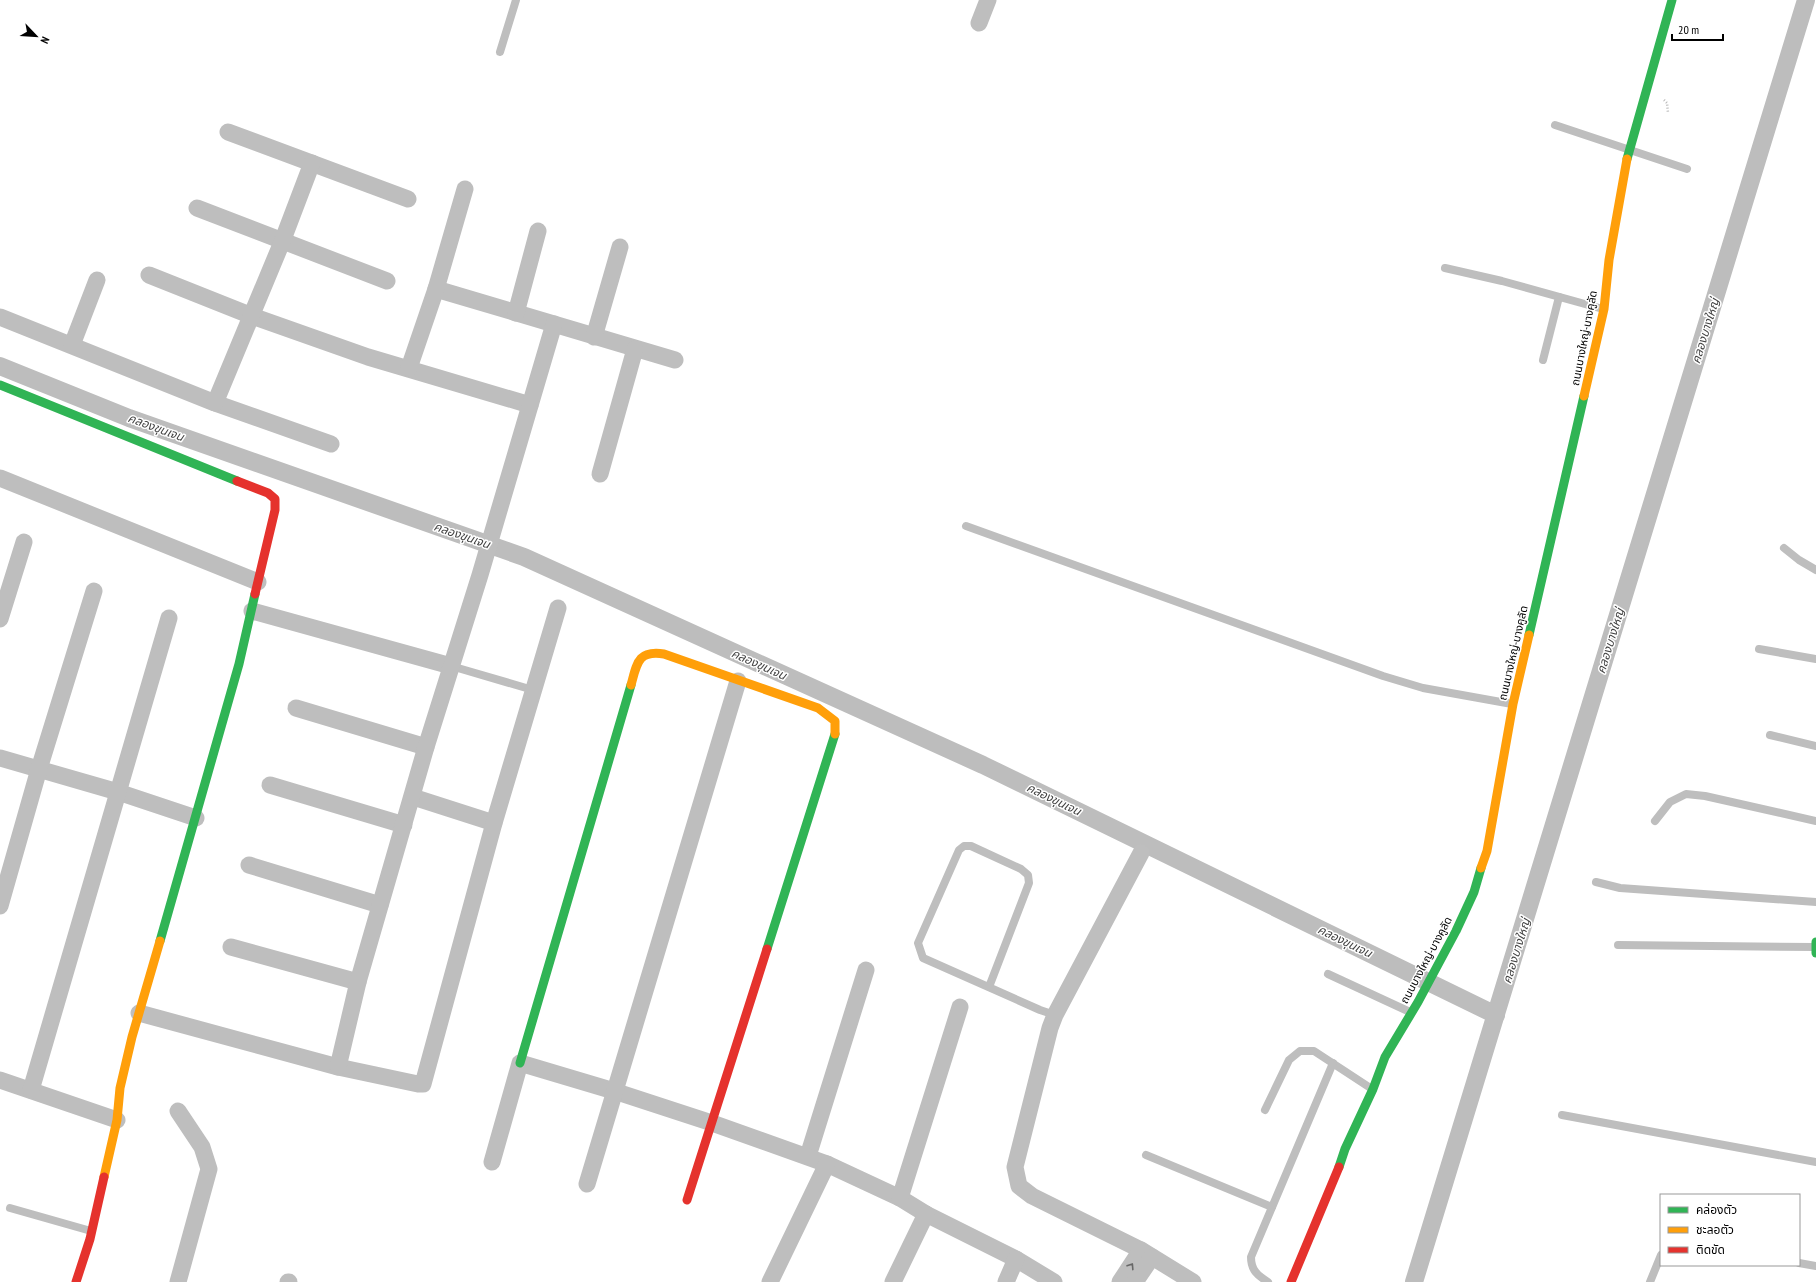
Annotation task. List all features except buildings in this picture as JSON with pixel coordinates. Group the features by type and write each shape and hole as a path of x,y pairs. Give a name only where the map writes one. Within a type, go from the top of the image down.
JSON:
{"street":[{"path":"979,23 988,0"},
{"name":"ถนนบางใหญ่-บางคูลัด","path":"1290,1282 1329,1193 1345,1149 1373,1089 1385,1057 1418,1002 1434,970 1456,932 1474,892 1487,850 1513,704 1604,309 1609,260 1630,149 1672,0"},
{"path":"228,132 408,199"},
{"path":"215,403 282,242 312,163"},
{"path":"409,368 436,289 465,189"},
{"path":"197,208 282,242 387,281"},
{"path":"516,312 538,231"},
{"path":"594,337 620,247"},
{"path":"149,275 252,316 368,357 530,405"},
{"path":"72,345 97,280"},
{"path":"436,289 634,349 676,360"},
{"path":"0,317 215,403 331,444"},
{"path":"338,1067 358,982 380,905 413,797 426,747 480,575 492,530 554,324"},
{"path":"600,474 634,349"},
{"path":"0,385 268,493 275,499 275,510 252,611 196,818 139,1013 120,1088 117,1120 91,1231 76,1282"},
{"path":"0,478 258,582"},
{"path":"0,620 24,542"},
{"path":"0,906 39,769 94,591"},
{"path":"139,1013 338,1067 424,1084 494,823 558,608"},
{"path":"252,611 451,666"},
{"path":"31,1090 169,618"},
{"path":"492,1162 636,667 644,654 650,651 664,654 818,708 835,721 835,734 687,1200"},
{"path":"587,1184 738,681"},
{"path":"296,708 426,747"},
{"path":"0,758 118,792 196,818"},
{"path":"270,784 404,825"},
{"path":"413,797 494,823"},
{"path":"1140,853 1055,1015 1050,1028 1015,1167 1019,1186 1032,1196 1146,1254 1193,1282"},
{"path":"249,865 380,905"},
{"path":"231,947 358,982"},
{"path":"808,1156 866,970"},
{"path":"900,1198 960,1007"},
{"path":"520,1063 614,1091 808,1156 900,1198 926,1214 1016,1259 1054,1282"},
{"path":"0,1080 117,1120"},
{"path":"178,1111 202,1147 209,1169 178,1282"},
{"path":"770,1282 827,1164"},
{"path":"893,1282 926,1214"},
{"path":"1120,1282 1146,1254"},
{"path":"1135,1282 1146,1254"},
{"path":"1006,1282 1016,1259"}],"lane":[{"path":"500,52 516,0"},
{"path":"1555,125 1687,169"},
{"path":"1445,268 1502,281 1604,309"},
{"path":"1543,360 1559,297"},
{"path":"966,526 1383,676 1422,688 1513,704"},
{"path":"1784,548 1799,560 1816,570"},
{"path":"1759,649 1816,658"},
{"path":"451,666 533,690"},
{"path":"1770,735 1816,746"},
{"path":"1655,821 1670,802 1686,794 1705,796 1816,821"},
{"path":"989,987 1029,883 1028,875 1021,869 971,846 964,846 959,850 918,943 923,958 989,987 1055,1015"},
{"path":"1596,882 1620,888 1816,902"},
{"path":"1618,945 1816,947"},
{"path":"1328,974 1411,1013"},
{"path":"1265,1110 1289,1060 1300,1051 1314,1051 1373,1089"},
{"path":"1268,1282 1257,1275 1251,1266 1251,1257 1333,1063"},
{"path":"1562,1115 1816,1162"},
{"path":"1146,1155 1272,1207"},
{"path":"10,1208 91,1231"},
{"path":"1650,1282 1660,1257"},
{"path":"1800,1263 1816,1266"}],"waterway":[{"name":"คลองบางใหญ่","path":"1414,1282 1806,0"},
{"name":"คลองขุนเจน","path":"0,366 129,418 524,557 983,765 1496,1015"}],"traffic: fast":[{"path":"1627,159 1672,0"},
{"path":"0,385 237,481"},
{"path":"1529,635 1584,396"},
{"path":"160,941 239,664 255,594"},
{"path":"520,1063 631,685"},
{"path":"767,949 835,734"},
{"path":"1339,1167 1345,1149 1373,1089 1385,1057 1418,1002 1456,931 1474,892 1481,868"},
{"path":"1816,942 1816,953"}],"traffic: slow":[{"path":"1584,396 1604,309 1609,260 1627,159"},
{"path":"1481,868 1487,851 1513,704 1529,635"},
{"path":"631,685 637,664 644,656 655,653 664,654 818,708 835,721 835,734"},
{"path":"104,1177 117,1120 120,1088 132,1037 160,941"}],"traffic: jam":[{"path":"237,481 268,493 275,499 275,510 255,594"},
{"path":"687,1200 767,949"},
{"path":"1291,1282 1339,1167"},
{"path":"76,1282 90,1239 104,1177"}]}
